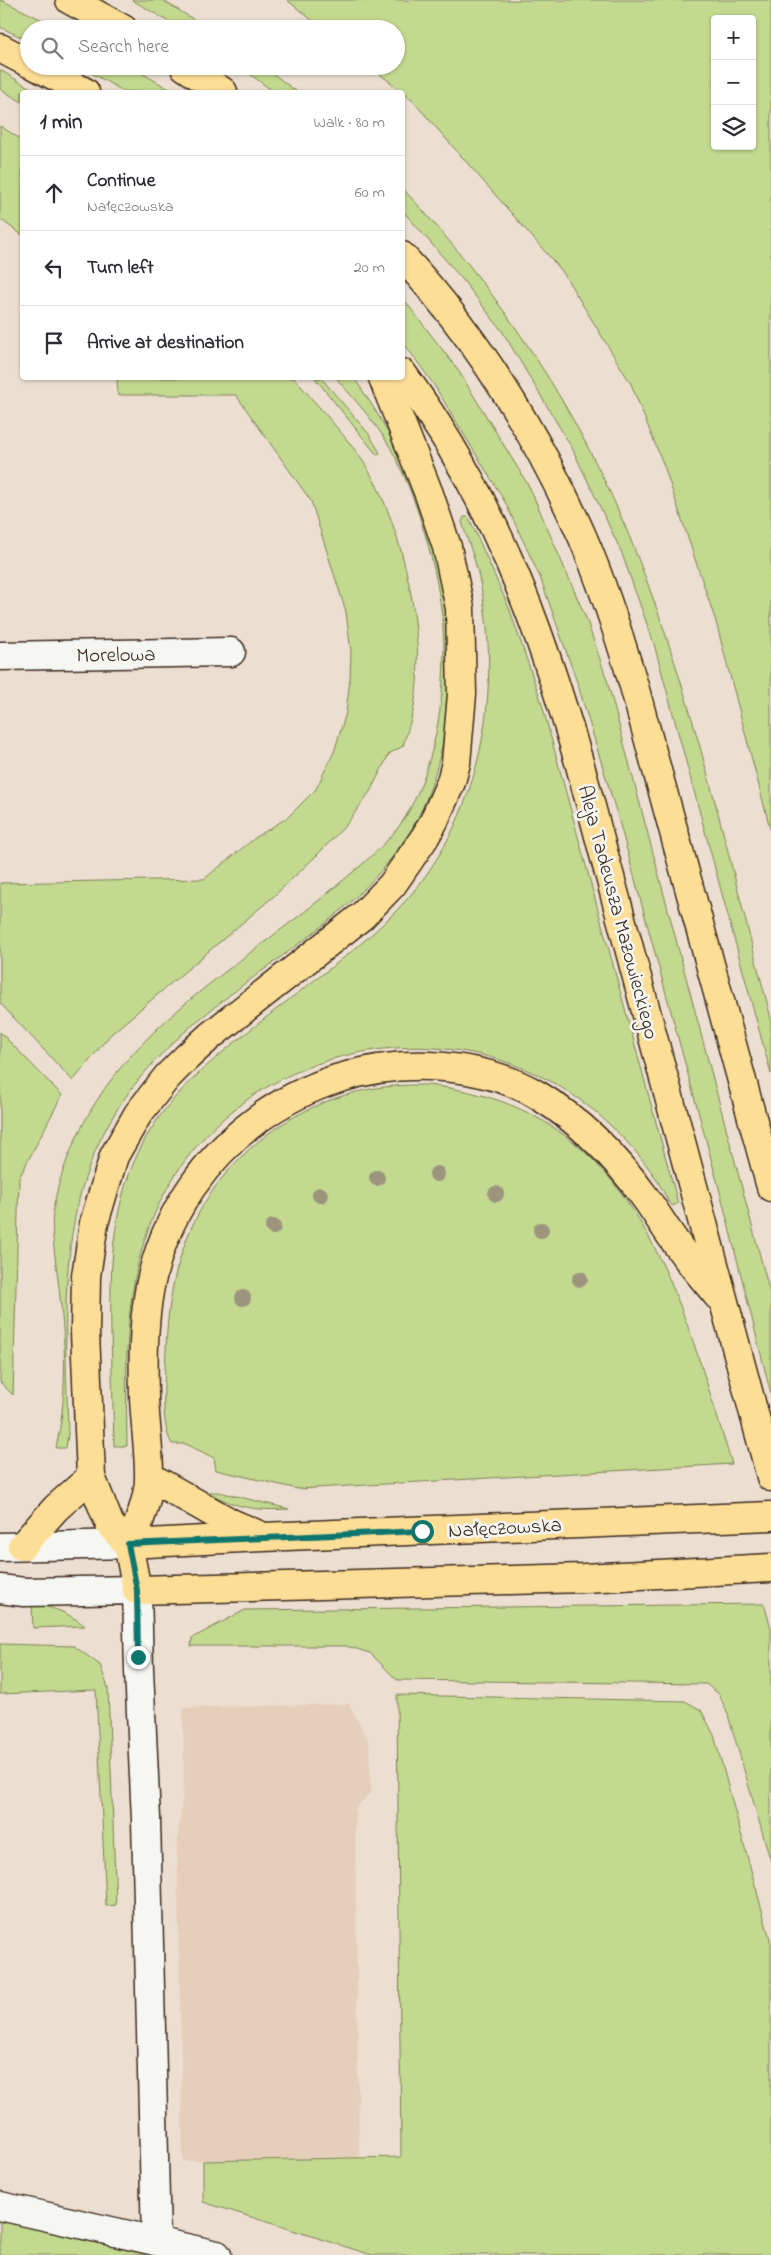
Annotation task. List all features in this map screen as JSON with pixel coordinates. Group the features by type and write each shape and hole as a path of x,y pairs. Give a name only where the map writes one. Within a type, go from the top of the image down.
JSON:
{"main road":[{"path":"70,0 107,20"},
{"path":"0,48 20,58"},
{"path":"53,75 82,90"},
{"path":"198,75 220,90"},
{"path":"405,260 450,312 486,364 543,459 582,537 610,607 634,686 771,1187"},
{"name":"Aleja Tadeusza Mazowieckiego","path":"405,377 434,418 480,496 507,552 539,632 576,750 771,1478"},
{"path":"384,380 429,494 447,547 460,608 462,694 459,739 451,782 425,837 402,872 379,899 348,928 186,1057 154,1092 126,1133 114,1156 94,1223 86,1276 85,1332 91,1477 110,1525 128,1544 137,1590 584,1578 771,1568"},
{"path":"128,1544 139,1522 150,1477 144,1394 146,1307 161,1243 187,1192 209,1163 232,1138 258,1117 291,1097 343,1076 383,1068 450,1067 512,1082 539,1096 566,1116 614,1158 646,1198 678,1247 725,1305"},
{"path":"11,1547 91,1477"},
{"path":"150,1477 231,1523 263,1536"},
{"name":"Nałęczowska","path":"128,1544 263,1536 771,1516"}],"street":[{"name":"Morelowa","path":"0,656 231,652"},
{"name":"Nałęczowska","path":"11,1547 128,1544"},
{"path":"0,1589 24,1592 137,1590 146,1819 156,2241"},
{"path":"0,2206 218,2255"}],"shaded area":[{"path":"349,1704 369,1742 371,1792 355,1809 359,2158 183,2161 177,1846 184,1782 183,1708"}],"green space":[{"path":"0,0 42,20 20,20 20,37 0,27"},
{"path":"132,0 162,0 194,20 166,20"},
{"path":"287,0 771,0 771,832 716,622 664,466 631,384 562,271 405,94 405,90 400,90 381,75 405,75 405,20 312,20"},
{"path":"0,70 34,90 20,90 20,101 0,89"},
{"path":"95,75 145,75 171,90 121,90"},
{"path":"251,75 275,75 294,90 271,90"},
{"path":"0,126 20,139 20,234 0,219"},
{"path":"405,191 473,270 535,357 589,450 613,498 634,548 675,663 693,721 725,840 771,1018 771,1074 654,644 621,551 572,448 502,331 462,279 405,213"},
{"path":"405,301 458,370 530,488 586,618 607,680 771,1297 771,1394 719,1188 619,821 578,685 540,577 505,502 434,385 405,345"},
{"path":"117,380 296,380 358,454 373,478 386,505 406,569 417,635 418,666 415,701 403,746 389,754 371,790 346,825 274,896 110,1035 73,1081 0,1003 0,883 204,879 255,838 288,817 316,789 334,752 346,713 350,678 351,652 346,612 311,501 236,395 118,395"},
{"path":"317,380 323,380 369,434 380,453 377,455"},
{"path":"338,380 355,380 387,430 406,470 434,546 445,593 449,628 450,664 448,701 444,738 435,773 423,806 408,835 376,876 338,913 183,1033 130,1090 109,1123 92,1160 80,1197 72,1236 67,1276 66,1315 68,1435 66,1448 56,1448 64,1392 64,1354 52,1220 56,1196 64,1169 74,1142 87,1117 117,1073 143,1042 173,1014 205,987 304,912 383,845 406,816 417,795 432,749 441,700 444,650 441,605 432,559 418,511 400,467 384,438"},
{"path":"464,517 468,517 470,520 509,608 541,701 678,1203 673,1206 669,1203 658,1181 644,1162 611,1126 557,1085 497,1059 434,1048 370,1051 308,1067 251,1097 202,1140 163,1196 140,1256 133,1287 127,1350 127,1446 114,1446 111,1286 114,1239 123,1193 140,1149 152,1127 167,1107 201,1071 278,1008 355,949 398,909 427,874 450,836 467,795 480,752 487,708 489,662 486,617 475,560 462,522"},
{"path":"0,1032 62,1095 19,1178 13,1395 0,1382"},
{"path":"428,1085 499,1101 557,1130 603,1170 639,1219 668,1276 691,1337 732,1464 298,1489 216,1470 214,1458 186,1444 172,1444 165,1424 164,1412 167,1337 171,1297 176,1271 184,1246 198,1214 217,1185 240,1159 266,1136 295,1116 326,1102 360,1091 394,1086"},
{"path":"208,1492 219,1492 289,1509 257,1509 237,1505"},
{"path":"764,1604 771,1628 771,1862 728,1715 719,1694 706,1684 397,1680 370,1653 346,1646 191,1646 192,1638 245,1610"},
{"path":"32,1605 60,1611 73,1617 85,1626 33,1628"},
{"path":"0,1644 74,1646 100,1665 108,1688 116,1905 106,1906 96,1690 0,1694"},
{"path":"397,1695 685,1701 701,1710 714,1735 771,1943 771,2255 372,2255 203,2202 203,2161 401,2157"},
{"path":"0,2216 162,2255 0,2255"}],"route":[{"path":"138,1657 137,1590 128,1544 263,1536 422,1531"}]}
